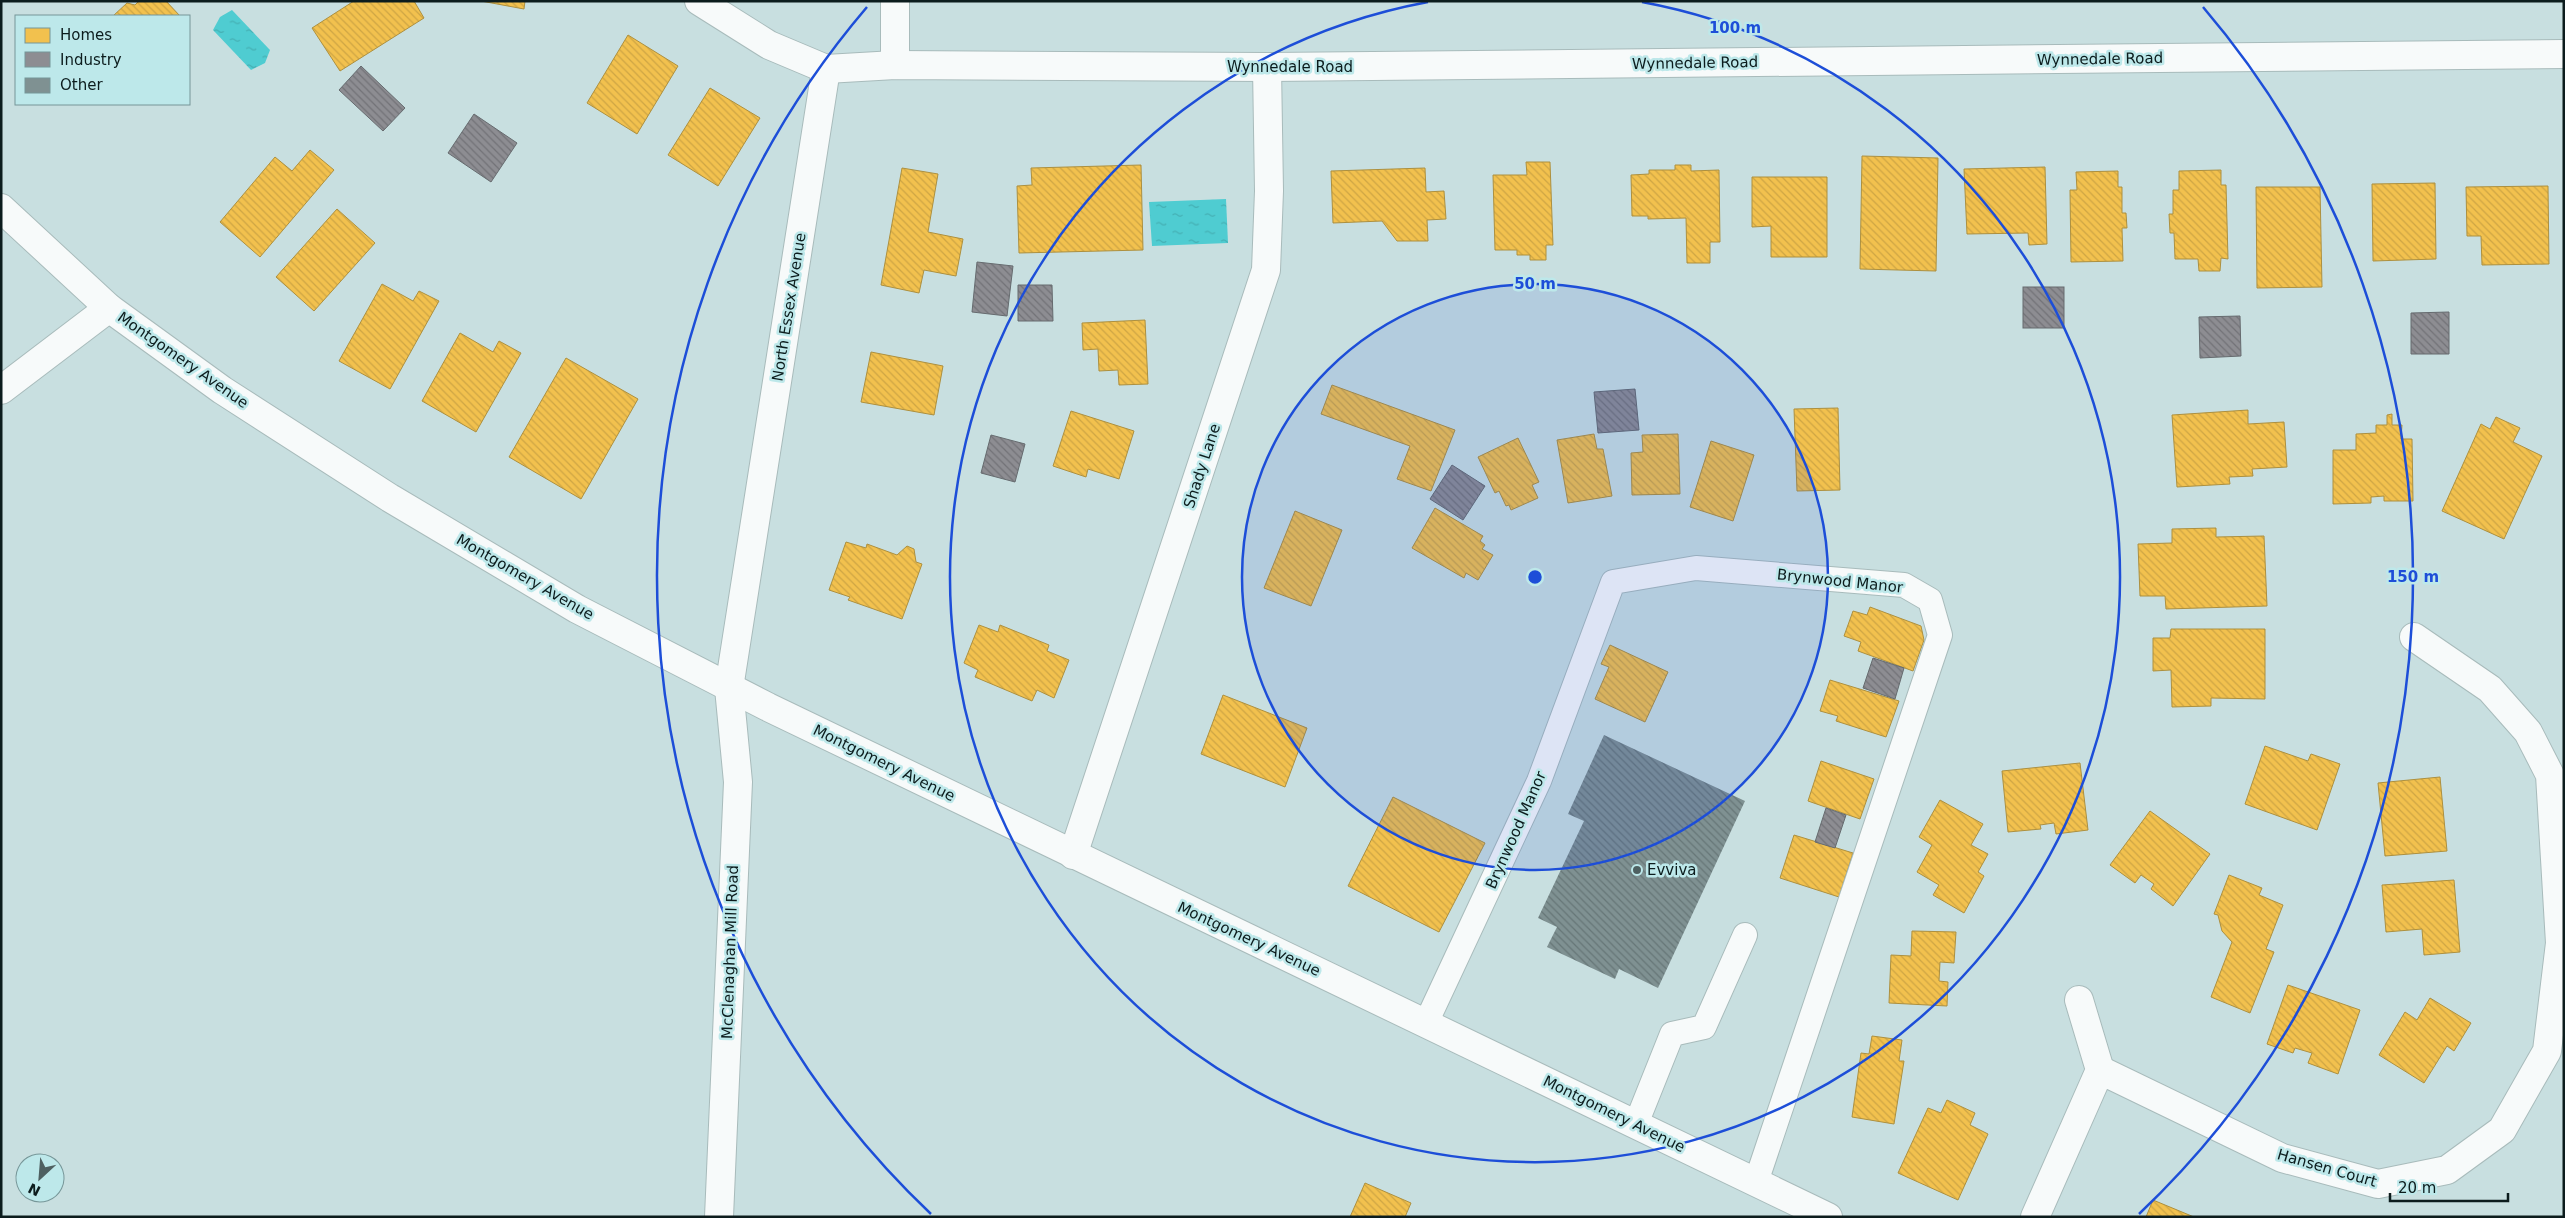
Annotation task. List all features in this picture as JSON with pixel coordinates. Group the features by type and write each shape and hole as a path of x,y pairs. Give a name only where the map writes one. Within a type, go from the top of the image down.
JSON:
{"street":[{"path":"698,1 769,45 826,69"},
{"path":"895,1 895,65"},
{"name":"Wynnedale Road","path":"826,69 895,65 1267,67 2564,54"},
{"name":"Shady Lane","path":"1073,855 1266,270 1269,191 1267,67"},
{"name":"North Essex Avenue","path":"729,688 826,69"},
{"name":"Montgomery Avenue","path":"1,208 109,308 222,390 390,498 577,608 729,688 1828,1217"},
{"path":"1,390 109,308"},
{"name":"Hansen Court","path":"2100,1070 2282,1158 2378,1184 2447,1170 2502,1130 2547,1051 2560,943 2550,775 2528,732 2490,689 2414,637"},
{"name":"McClenaghan Mill Road","path":"719,1217 738,782 729,688"},
{"path":"2035,1217 2100,1070 2079,1000"}],"lane":[{"name":"Brynwood Manor","path":"1426,1023 1539,780 1613,582 1696,568 1904,585 1930,600 1940,635 1756,1182"},
{"path":"1636,1124 1672,1034 1704,1027 1745,935"}],"water":[{"path":"232,10 270,50 265,63 251,70 213,30 220,17"},
{"path":"1226,199 1228,243 1152,246 1149,202"}],"building: Homes":[{"path":"139,1 166,1 179,15 114,15 127,3 135,5"},
{"path":"354,1 414,1 424,18 340,71 312,28"},
{"path":"481,1 525,1 524,9"},
{"path":"628,35 678,66 637,134 587,103"},
{"path":"710,88 760,118 718,186 668,155"},
{"path":"310,150 334,170 260,257 220,222 275,157 292,171"},
{"path":"1862,156 1938,158 1936,271 1860,269"},
{"path":"1526,162 1550,162 1553,245 1546,245 1546,260 1530,260 1530,255 1517,255 1517,250 1495,250 1493,175 1527,175"},
{"path":"1141,165 1143,250 1019,253 1017,186 1032,185 1031,168"},
{"path":"1675,165 1691,165 1691,171 1719,170 1720,242 1710,242 1710,263 1687,263 1686,218 1648,219 1648,216 1632,216 1631,175 1649,174 1649,170 1675,170"},
{"path":"2045,167 2047,244 2029,245 2028,233 1967,234 1964,169"},
{"path":"902,168 938,174 928,232 963,239 956,276 924,270 919,293 881,285"},
{"path":"1425,168 1426,192 1444,191 1446,219 1427,220 1428,241 1397,241 1382,221 1333,223 1331,171"},
{"path":"2221,170 2221,185 2226,185 2228,259 2221,258 2220,271 2199,271 2198,259 2175,259 2174,233 2170,233 2169,214 2173,214 2173,190 2179,190 2179,171"},
{"path":"2118,171 2118,187 2122,187 2122,213 2126,213 2127,228 2122,228 2123,261 2071,262 2070,190 2077,190 2076,172"},
{"path":"1752,177 1827,177 1827,257 1771,257 1771,226 1752,227"},
{"path":"2435,183 2436,259 2373,261 2372,184"},
{"path":"2548,186 2549,264 2482,265 2481,236 2467,236 2466,187"},
{"path":"2256,187 2320,187 2322,287 2257,288"},
{"path":"337,209 375,243 314,311 276,277"},
{"path":"382,284 413,301 419,291 439,301 390,389 339,361"},
{"path":"1145,320 1148,384 1119,385 1118,370 1099,371 1098,349 1083,350 1082,323"},
{"path":"460,333 493,352 499,341 521,353 476,432 422,401"},
{"path":"871,352 943,366 934,415 861,402"},
{"path":"566,358 638,399 581,499 509,457"},
{"path":"1332,385 1455,430 1431,491 1397,479 1410,446 1321,414"},
{"path":"1838,408 1840,490 1797,491 1794,409"},
{"path":"2248,410 2248,424 2284,422 2287,467 2252,469 2253,476 2229,477 2230,484 2177,487 2172,415"},
{"path":"1071,411 1134,431 1119,479 1088,469 1086,477 1053,466"},
{"path":"2392,414 2392,425 2402,425 2401,439 2412,439 2413,501 2384,501 2384,496 2371,497 2371,503 2333,504 2333,450 2356,450 2356,434 2376,433 2376,425 2387,425 2387,415"},
{"path":"2496,417 2520,428 2513,442 2542,456 2504,539 2442,511 2481,424 2490,429"},
{"path":"1594,434 1597,449 1603,449 1612,496 1568,503 1557,440"},
{"path":"1678,434 1680,494 1632,495 1631,453 1643,452 1642,435"},
{"path":"1518,438 1539,482 1532,485 1538,498 1511,510 1509,505 1506,506 1499,491 1495,493 1478,457"},
{"path":"1711,441 1754,455 1733,521 1690,507"},
{"path":"1435,508 1483,536 1480,541 1485,545 1482,549 1493,555 1478,580 1466,573 1464,578 1412,548"},
{"path":"1295,511 1342,530 1311,606 1264,588"},
{"path":"2216,528 2216,537 2264,536 2267,606 2166,609 2165,596 2140,596 2138,544 2172,543 2172,529"},
{"path":"846,542 866,548 867,544 897,555 907,546 914,549 916,562 922,564 902,619 848,600 850,597 829,590"},
{"path":"1870,607 1921,626 1924,640 1913,671 1858,651 1861,642 1844,636 1853,611 1867,615"},
{"path":"979,625 998,632 1000,625 1049,645 1047,651 1069,660 1054,698 1037,690 1032,701 975,677 978,670 964,663"},
{"path":"2171,629 2265,629 2265,699 2211,698 2211,706 2172,707 2171,670 2153,671 2153,638 2170,638"},
{"path":"1610,645 1668,672 1645,722 1595,699 1609,667 1601,664"},
{"path":"1830,680 1899,701 1886,737 1836,721 1838,716 1820,711"},
{"path":"1223,695 1307,728 1285,787 1201,754"},
{"path":"2265,746 2308,761 2311,754 2340,764 2317,830 2245,804"},
{"path":"1821,761 1874,779 1860,819 1808,801"},
{"path":"2080,763 2088,830 2056,834 2054,823 2040,825 2041,829 2008,832 2002,771"},
{"path":"2440,777 2447,851 2385,856 2378,783"},
{"path":"1393,797 1485,843 1439,932 1348,886"},
{"path":"1940,800 1983,824 1971,845 1988,854 1978,872 1984,876 1964,913 1933,895 1939,885 1917,872 1932,845 1919,837"},
{"path":"2150,811 2210,854 2173,906 2151,889 2154,884 2141,875 2135,883 2110,865"},
{"path":"1794,835 1853,853 1839,897 1780,878"},
{"path":"2229,875 2262,888 2259,895 2283,905 2266,949 2274,952 2250,1013 2211,997 2232,942 2222,931 2218,915 2214,914"},
{"path":"2454,880 2460,952 2424,955 2422,929 2386,932 2382,885"},
{"path":"1912,931 1956,932 1954,963 1940,962 1939,981 1948,982 1947,1006 1889,1003 1891,955 1911,956"},
{"path":"2288,985 2360,1010 2338,1074 2308,1063 2312,1053 2295,1048 2293,1053 2267,1044"},
{"path":"2430,998 2471,1023 2454,1051 2447,1046 2424,1083 2379,1055 2405,1012 2417,1020"},
{"path":"1872,1036 1902,1040 1899,1061 1904,1061 1894,1124 1852,1117 1861,1053 1869,1054"},
{"path":"1947,1100 1975,1113 1970,1125 1988,1134 1958,1200 1898,1173 1928,1108 1941,1113"},
{"path":"1365,1183 1411,1203 1405,1217 1350,1217"},
{"path":"2153,1200 2194,1217 2146,1217"}],"building: Industry":[{"path":"361,66 405,108 383,131 339,90"},
{"path":"474,114 517,143 491,182 448,153"},
{"path":"977,262 1013,266 1007,316 972,312"},
{"path":"1018,285 1052,285 1053,321 1018,321"},
{"path":"2023,287 2064,287 2064,328 2023,328"},
{"path":"2449,312 2449,354 2411,354 2411,313"},
{"path":"2240,316 2241,356 2200,358 2199,317"},
{"path":"1635,389 1639,430 1598,433 1594,392"},
{"path":"991,435 1025,444 1015,482 981,473"},
{"path":"1452,465 1485,486 1463,520 1430,499"},
{"path":"1873,658 1904,668 1895,699 1863,688"},
{"path":"1826,808 1846,815 1835,848 1815,842"}],"building: Other":[{"name":"Evviva","path":"1604,735 1745,801 1658,988 1619,969 1615,979 1547,947 1557,927 1538,918 1584,821 1568,814"}],"place":[{"name":"Evviva","path":"1637,870"}]}
